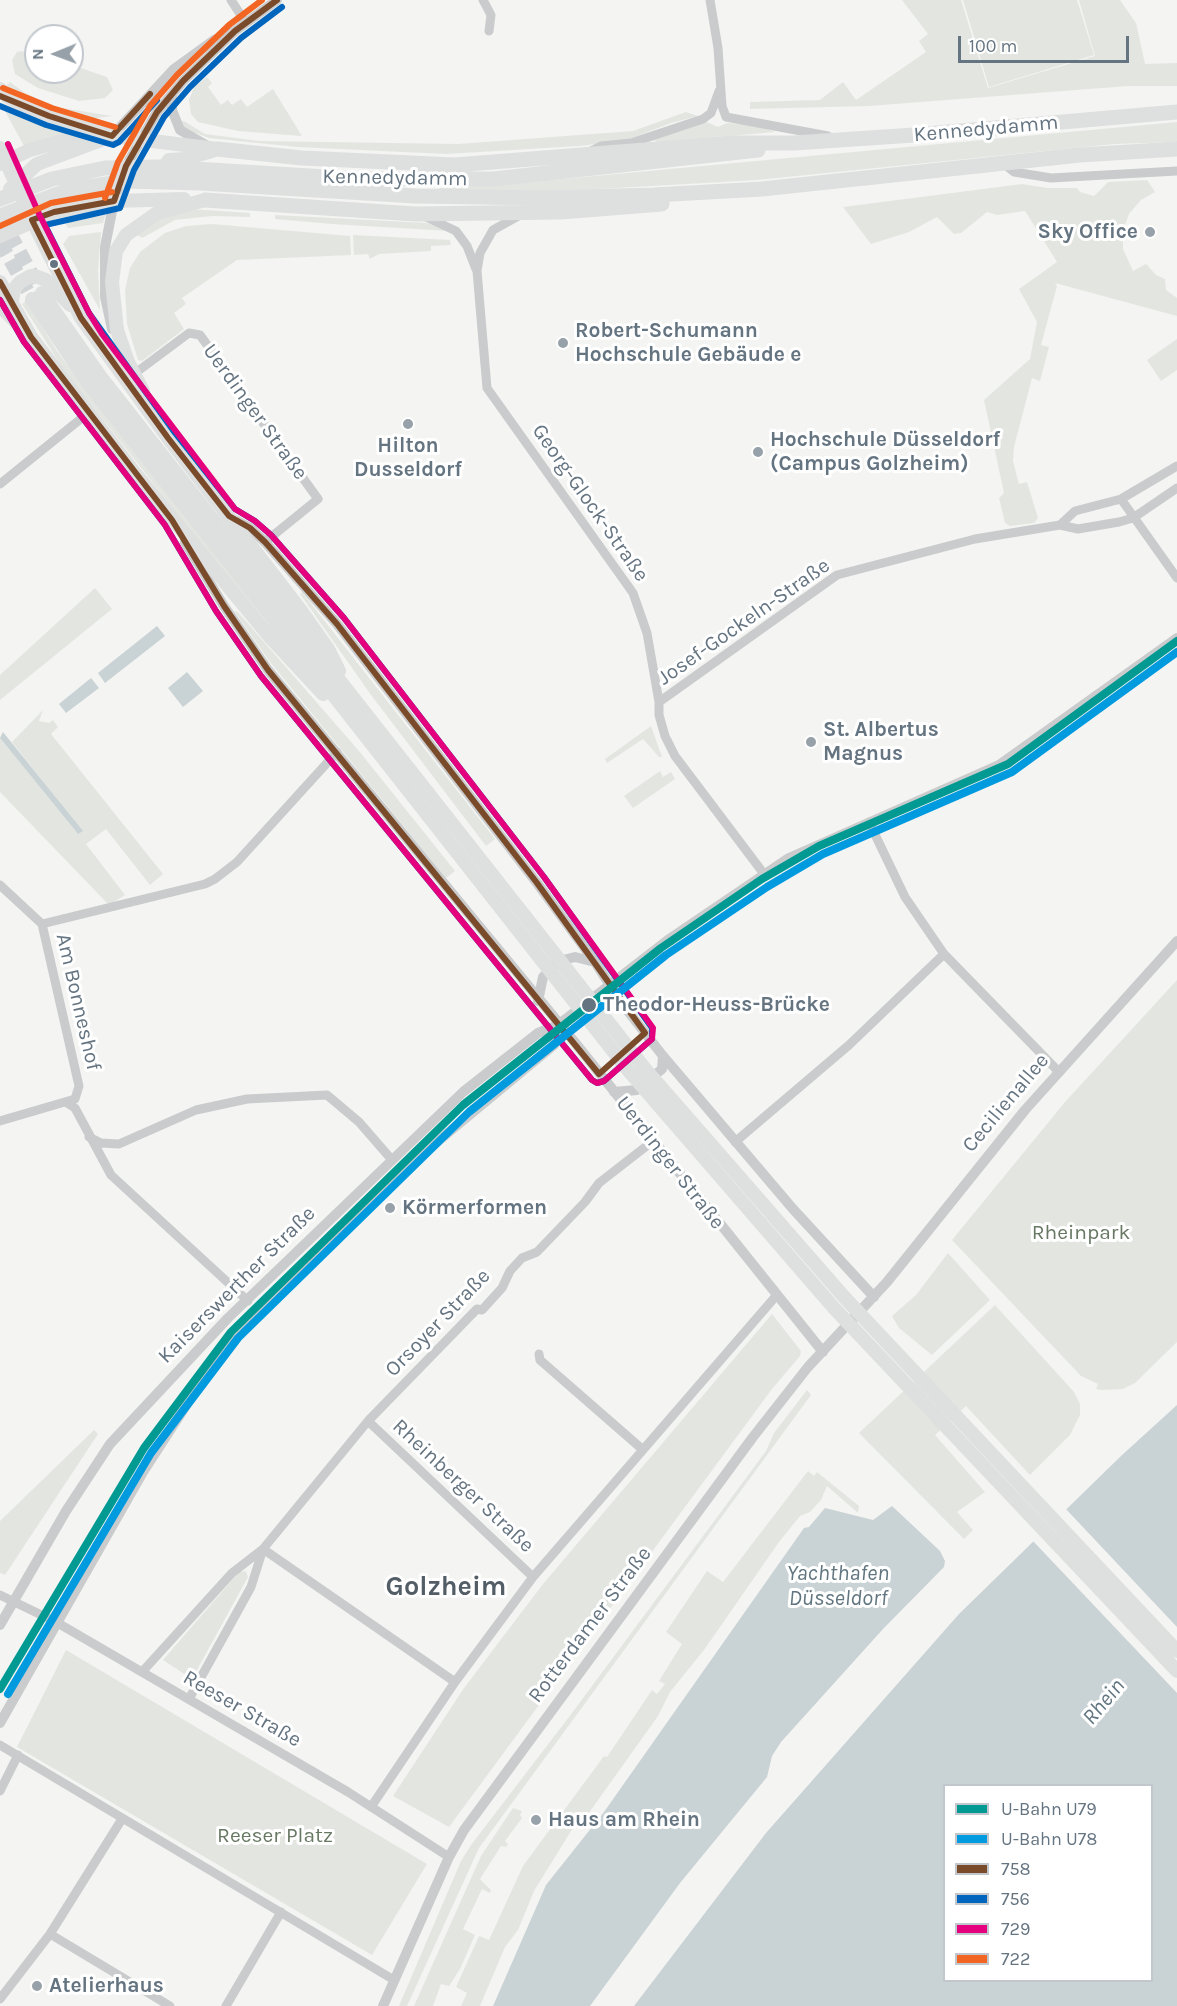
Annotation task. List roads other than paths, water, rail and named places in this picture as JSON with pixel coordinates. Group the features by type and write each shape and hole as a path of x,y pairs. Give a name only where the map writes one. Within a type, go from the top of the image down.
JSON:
{"highway":[{"name":"Kennedydamm","path":"217,150 302,158 455,165 733,143 847,140 1177,112"},
{"name":"Kennedydamm","path":"0,200 61,177 125,167 161,166 360,179 493,179 734,154 794,143"},
{"name":"Kennedydamm","path":"0,216 68,190 126,181 200,183 345,193 503,197 654,195 762,189 1003,163 1177,149"},
{"name":"Kennedydamm","path":"205,200 415,214 525,213 713,200 741,197 762,189"}],"main road":[{"path":"3,94 49,116 112,136"},
{"path":"81,318 14,181 1,162 30,150 69,139 112,136"},
{"path":"0,200 14,181 37,164 112,136"},
{"name":"Kennedydamm","path":"112,136 217,150"},
{"path":"178,199 162,191 158,177 163,166 169,160 184,159 217,150"},
{"path":"168,438 131,368 113,306 112,282 116,251 126,235 151,216 171,207 205,200"},
{"name":"Kennedydamm","path":"0,236 54,212 114,201 205,200"},
{"path":"6,304 20,282 31,276 38,277 52,286 81,318 168,438 328,648 352,697"},
{"name":"Uerdinger Straße","path":"0,282 6,304 172,520"},
{"path":"536,943 359,728 88,383 37,296 352,697 536,943 628,1070 730,1191 1177,1651"},
{"path":"172,520 270,637 333,705 359,728"},
{"path":"905,1373 1177,1671"}],"street":[{"path":"231,0 246,23"},
{"path":"131,368 111,327 105,297 105,247 114,201 126,166 139,140 172,94 235,31 277,0"},
{"path":"483,0 491,15 489,31"},
{"path":"710,0 724,114 730,120 756,121 847,140"},
{"path":"112,136 174,69 214,40 235,31"},
{"path":"581,155 602,146 631,143 703,119 714,108 721,86"},
{"path":"172,94 172,110 180,130 198,142 217,150"},
{"name":"Kennedydamm","path":"1003,163 1014,172 1051,178 1177,171"},
{"path":"54,212 93,192 126,166"},
{"name":"Georg-Glock-Straße","path":"525,213 493,230 480,253 477,271 487,388 633,593 647,633 659,702 659,715 675,756 764,874"},
{"name":"Georg-Glock-Straße","path":"415,214 456,231 467,246 477,271"},
{"name":"Uerdinger Straße","path":"131,368 189,333 200,335 318,499 265,542"},
{"path":"0,484 88,413"},
{"name":"Josef-Gockeln-Straße","path":"1060,525 1075,511 1121,499 1177,467"},
{"name":"Josef-Gockeln-Straße","path":"659,702 837,575 969,540 1060,525 1078,529 1133,518 1177,488"},
{"path":"1121,499 1177,578"},
{"path":"228,516 250,528 265,542 337,624 595,962 609,985 663,1056 735,1142 874,1297"},
{"name":"Uerdinger Straße","path":"172,520 249,644 823,1352"},
{"name":"Kaiserswerther Straße","path":"0,1625 66,1510 110,1444 228,1318 463,1092 538,1033 558,1025 668,940 764,874 808,849 1009,760 1177,638"},
{"path":"42,924 205,884 215,879 237,862 337,752"},
{"path":"870,822 905,897 944,954 1058,1071"},
{"name":"Am Bonneshof","path":"0,885 42,924 79,1086 76,1097 67,1103"},
{"name":"Cecilienallee","path":"874,1297 1058,1071 1177,941"},
{"path":"735,1142 849,1045 944,954"},
{"path":"538,1001 543,978 559,961 574,957 595,962"},
{"name":"Kaiserswerther Straße","path":"0,1723 143,1472 218,1356 256,1314 408,1166 554,1045 558,1025"},
{"path":"614,1092 637,1090 662,1069 663,1056"},
{"path":"89,1137 101,1143 118,1144 196,1110 247,1099 327,1095 359,1122 392,1160"},
{"path":"0,1121 67,1103 75,1108 111,1175 248,1301"},
{"name":"Orsoyer Straße","path":"142,1672 232,1573 263,1549 368,1421 477,1309 482,1310 502,1288 510,1271 524,1256 537,1252 585,1202 599,1183 653,1141"},
{"path":"371,1807 455,1683 533,1576 776,1296"},
{"name":"Rotterdamer Straße","path":"383,2006 449,1857 483,1803 753,1437 823,1352 874,1297"},
{"path":"539,1354 540,1360 642,1449"},
{"name":"Rheinberger Straße","path":"368,1421 533,1576"},
{"path":"263,1549 455,1683"},
{"name":"Orsoyer Straße","path":"189,1699 251,1587 263,1549"},
{"name":"Reeser Straße","path":"0,1595 56,1622 189,1699 371,1807 449,1857"},
{"path":"0,1745 394,1980"},
{"path":"0,1791 18,1755"},
{"path":"0,1999 50,1934 122,1819"},
{"path":"226,2006 281,1912"},
{"path":"50,1934 170,2006"}],"water":[{"path":"157,626 165,636 105,683 98,673"},
{"path":"187,672 203,691 183,707 168,688"},
{"path":"91,678 99,688 66,713 59,704"},
{"path":"3,732 83,831 78,834 0,738"},
{"name":"Rhein","path":"1177,1405 1177,2006 634,2006 766,1833 959,1614 1121,1456"},
{"name":"Yachthafen Düsseldorf","path":"892,1506 940,1551 945,1561 944,1567 883,1629 781,1742 772,1756 767,1777 680,1883 590,2006 493,2006 546,1885 604,1812 804,1528 809,1527 825,1508 873,1520"}],"tunnel":[{"path":"0,215 42,293"},
{"path":"0,242 32,299"}],"metro line":[{"name":"U79","path":"0,1689 144,1448 231,1332 463,1105 661,948 762,879 819,846 1008,764 1177,641"},
{"name":"U78","path":"8,1694 151,1453 238,1338 469,1112 666,955 767,887 823,854 1012,772 1177,652"}],"place":[{"name":"Sky Office","path":"1150,232"},
{"name":"Robert-Schumann Hochschule Gebäude e","path":"563,343"},
{"name":"Hilton Dusseldorf","path":"408,424"},
{"name":"Hochschule Düsseldorf (Campus Golzheim)","path":"758,452"},
{"name":"St. Albertus Magnus","path":"811,742"},
{"name":"Theodor-Heuss-Brücke","path":"589,1005"},
{"name":"Körmerformen","path":"390,1208"},
{"name":"Haus am Rhein","path":"536,1820"},
{"name":"Atelierhaus","path":"37,1986"}],"district":[{"name":"Golzheim","path":"446,1587"}],"park label":[{"name":"Rheinpark","path":"1081,1233"},
{"name":"Reeser Platz","path":"275,1836"}]}
